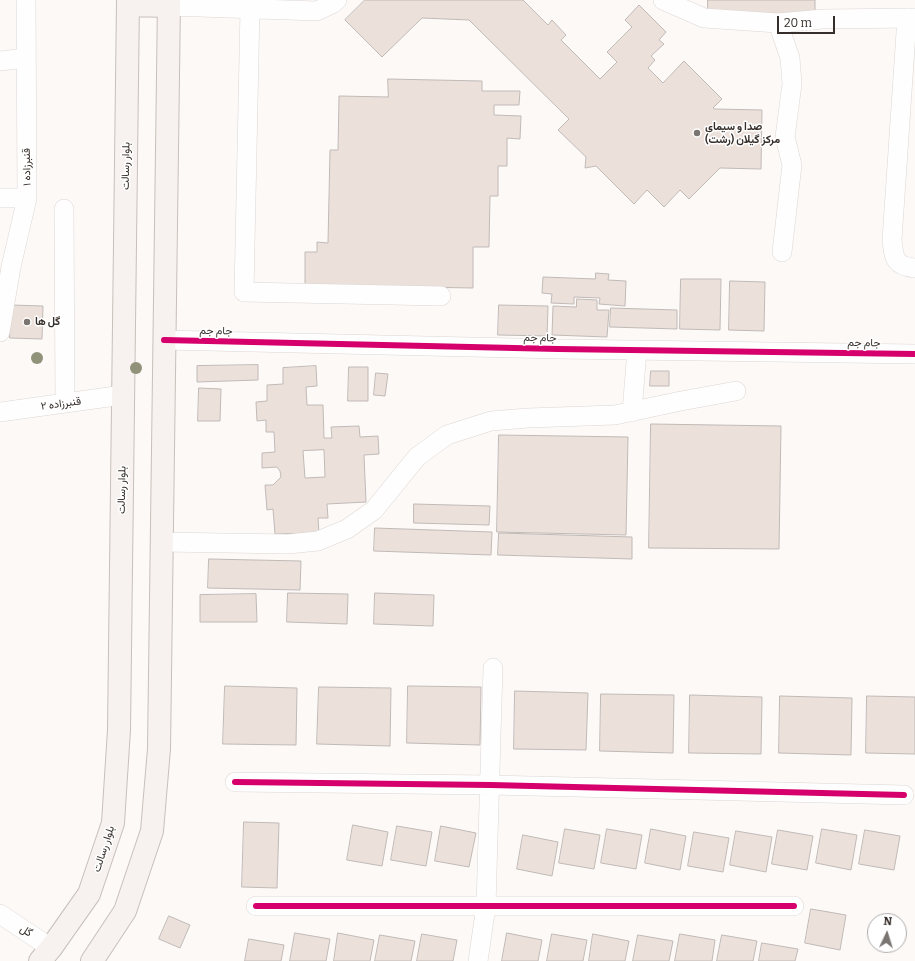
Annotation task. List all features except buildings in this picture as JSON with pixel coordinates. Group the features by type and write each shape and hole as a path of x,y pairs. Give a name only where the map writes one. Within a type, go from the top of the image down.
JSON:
{"main road":[{"path":"92,961 125,911 152,832 159,749 169,3 128,2"},
{"name":"بلوار رسالت","path":"46,954 89,894 113,823 119,741 128,2"}],"street":[{"name":"قنبرزاده ۱","path":"0,332 27,198 25,58 26,0"},
{"path":"169,3 250,9 317,11 337,0"},
{"path":"663,0 704,18 778,23 823,19 911,18 892,240 894,258 904,267 915,268"},
{"path":"250,9 244,292 441,296"},
{"path":"778,23 790,58 792,84 784,137 792,165 782,252"},
{"path":"0,61 25,58"},
{"path":"0,198 27,198"},
{"path":"64,210 65,403"},
{"name":"جام جم","path":"164,340 915,354"},
{"path":"632,412 637,350"},
{"path":"162,542 288,544 318,541 348,529 374,510 417,457 447,435 490,421 615,415 736,391"},
{"name":"قنبرزاده ۲","path":"0,412 123,395"},
{"path":"478,961 486,906 493,668"},
{"path":"235,782 490,785 904,795"},
{"path":"256,906 794,906"},
{"name":"گل","path":"0,914 46,954"}],"cycle path":[{"path":"164,340 558,349 915,354"},
{"path":"235,782 491,785 904,795"},
{"path":"256,906 794,906"}],"place":[{"name":"صدا و سیمای مرکز گیلان (رشت)","path":"697,133"},
{"name":"گل ها","path":"27,322"}]}
